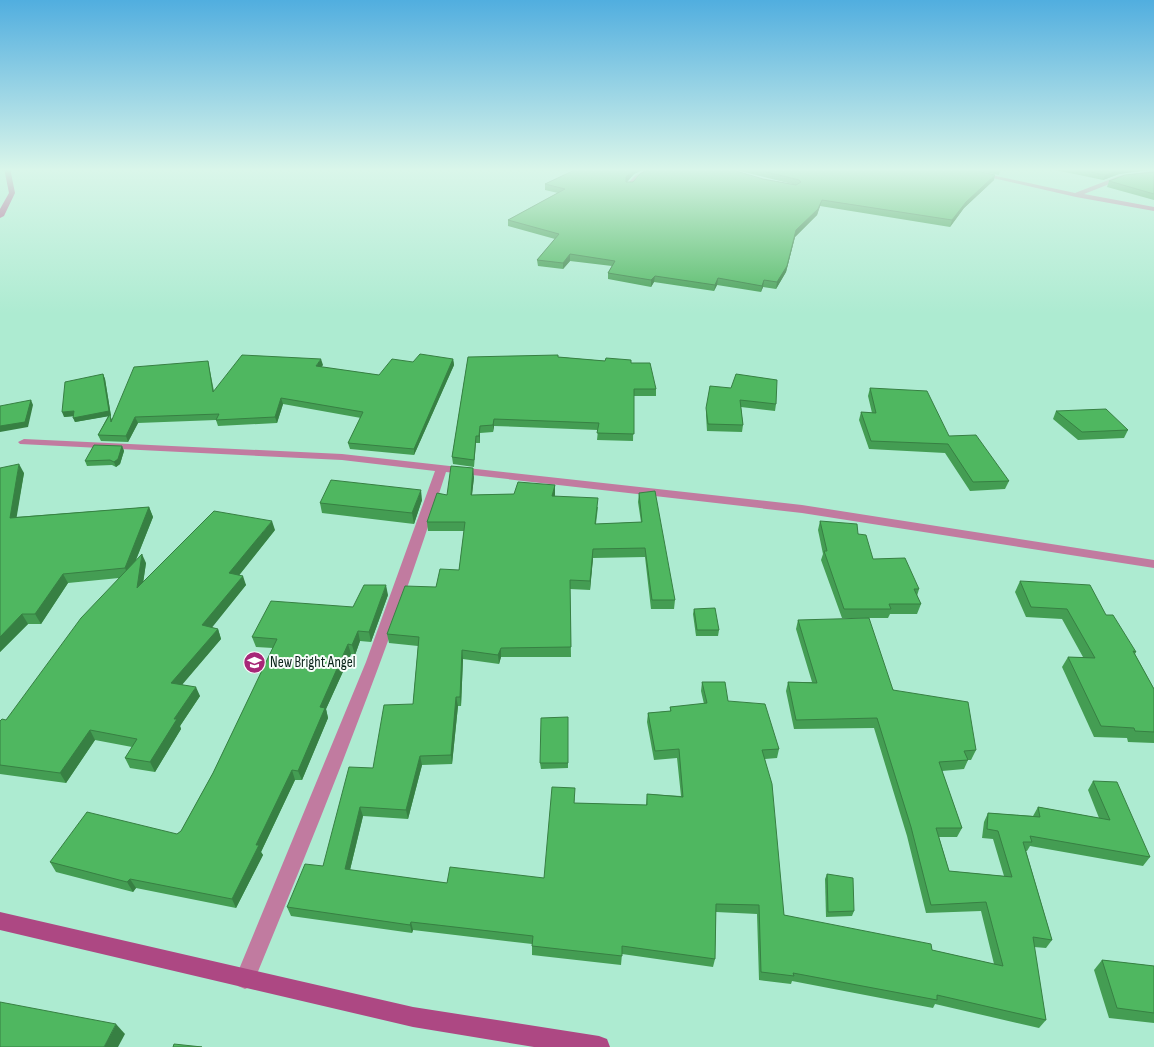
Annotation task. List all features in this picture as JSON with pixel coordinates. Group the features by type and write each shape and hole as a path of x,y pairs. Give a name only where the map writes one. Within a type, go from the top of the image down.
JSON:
{"main road":[{"path":"0,921 413,1017 599,1047"}],"street":[{"path":"24,442 342,457 802,509 1154,564"},
{"path":"246,978 412,562 442,468"}],"building":[{"path":"514,217 810,217 796,230 787,266 777,282 764,280 762,286 718,278 715,285 655,276 651,280 608,273 615,261 570,254 563,263 537,260 559,234 508,220"},
{"path":"932,217 954,217 952,220"},
{"path":"420,354 453,359 414,449 348,443 363,412 281,398 275,417 216,420 219,414 135,417 126,436 98,435 110,414 111,422 134,367 208,361 213,392 242,355 321,359 316,366 379,375 392,359 413,362"},
{"path":"558,355 558,357 605,361 606,358 631,360 631,363 650,363 656,389 634,389 634,434 597,433 599,423 494,419 493,425 480,426 479,436 476,436 474,460 452,457 468,357"},
{"path":"103,374 109,411 73,418 74,411 62,412 65,382"},
{"path":"736,374 777,380 776,404 740,400 743,425 708,424 706,408 710,386 731,388"},
{"path":"870,388 927,391 949,436 976,435 1009,481 973,482 948,444 871,441 861,412 876,413"},
{"path":"31,400 25,422 0,426 0,406"},
{"path":"1106,409 1128,430 1082,432 1056,411"},
{"path":"94,445 122,446 118,459 114,462 110,460 85,461"},
{"path":"19,464 10,518 149,507 125,568 63,574 35,614 22,614 0,637 0,468"},
{"path":"451,466 473,468 471,495 514,494 518,482 555,485 552,496 598,498 595,524 642,522 639,493 655,491 675,600 652,600 645,548 593,549 590,581 570,580 571,647 501,648 498,655 462,650 460,697 456,697 451,755 420,756 406,810 360,807 345,869 447,883 450,867 544,878 552,787 575,788 574,803 647,805 647,794 683,797 679,749 655,751 648,713 671,711 670,707 707,703 702,682 725,682 728,701 765,704 779,749 762,750 772,784 784,915 931,944 932,950 1003,966 986,902 931,905 911,827 877,718 796,720 788,682 817,683 798,620 869,618 893,690 968,702 976,750 964,751 968,760 939,762 962,828 936,828 949,871 1012,877 998,831 987,829 988,813 1040,817 1038,807 1110,820 1093,781 1117,782 1150,857 1030,836 1032,842 1023,842 1052,940 1033,937 1046,1020 937,995 937,1000 793,973 794,976 761,972 759,905 716,904 715,959 622,946 622,956 532,946 533,936 411,922 410,925 287,907 305,864 323,866 349,767 373,768 384,705 413,704 419,637 387,634 405,586 436,587 440,569 459,570 465,522 427,522 437,493 447,495"},
{"path":"331,480 421,490 412,513 320,503"},
{"path":"214,511 272,521 229,573 243,576 202,625 218,629 171,683 196,687 174,719 177,719 150,762 125,758 137,739 90,730 60,773 0,765 0,721 2,719 6,720 81,618 142,554 137,588"},
{"path":"820,521 857,524 858,534 866,535 873,559 905,558 919,589 914,589 921,604 889,604 891,609 844,609 824,551 827,551"},
{"path":"1020,581 1090,585 1106,615 1113,615 1136,652 1133,651 1154,689 1154,732 1135,731 1134,728 1101,726 1068,657 1095,658 1067,609 1031,607"},
{"path":"364,585 386,585 369,632 358,631 352,645 348,644 320,707 325,708 298,771 292,770 256,845 259,845 232,899 130,879 127,882 50,862 87,812 177,834 181,831 213,773 277,639 252,637 271,601 353,607"},
{"path":"715,608 719,630 697,630 694,609"},
{"path":"568,717 568,763 540,763 541,718"},
{"path":"827,874 853,878 854,911 828,912"},
{"path":"1102,960 1154,966 1154,1013 1117,1008"},
{"path":"0,1002 116,1024 104,1047 0,1047"},
{"path":"174,1044 202,1047 173,1047"}],"place":[{"name":"New Bright Angel","path":"254,662"}]}
